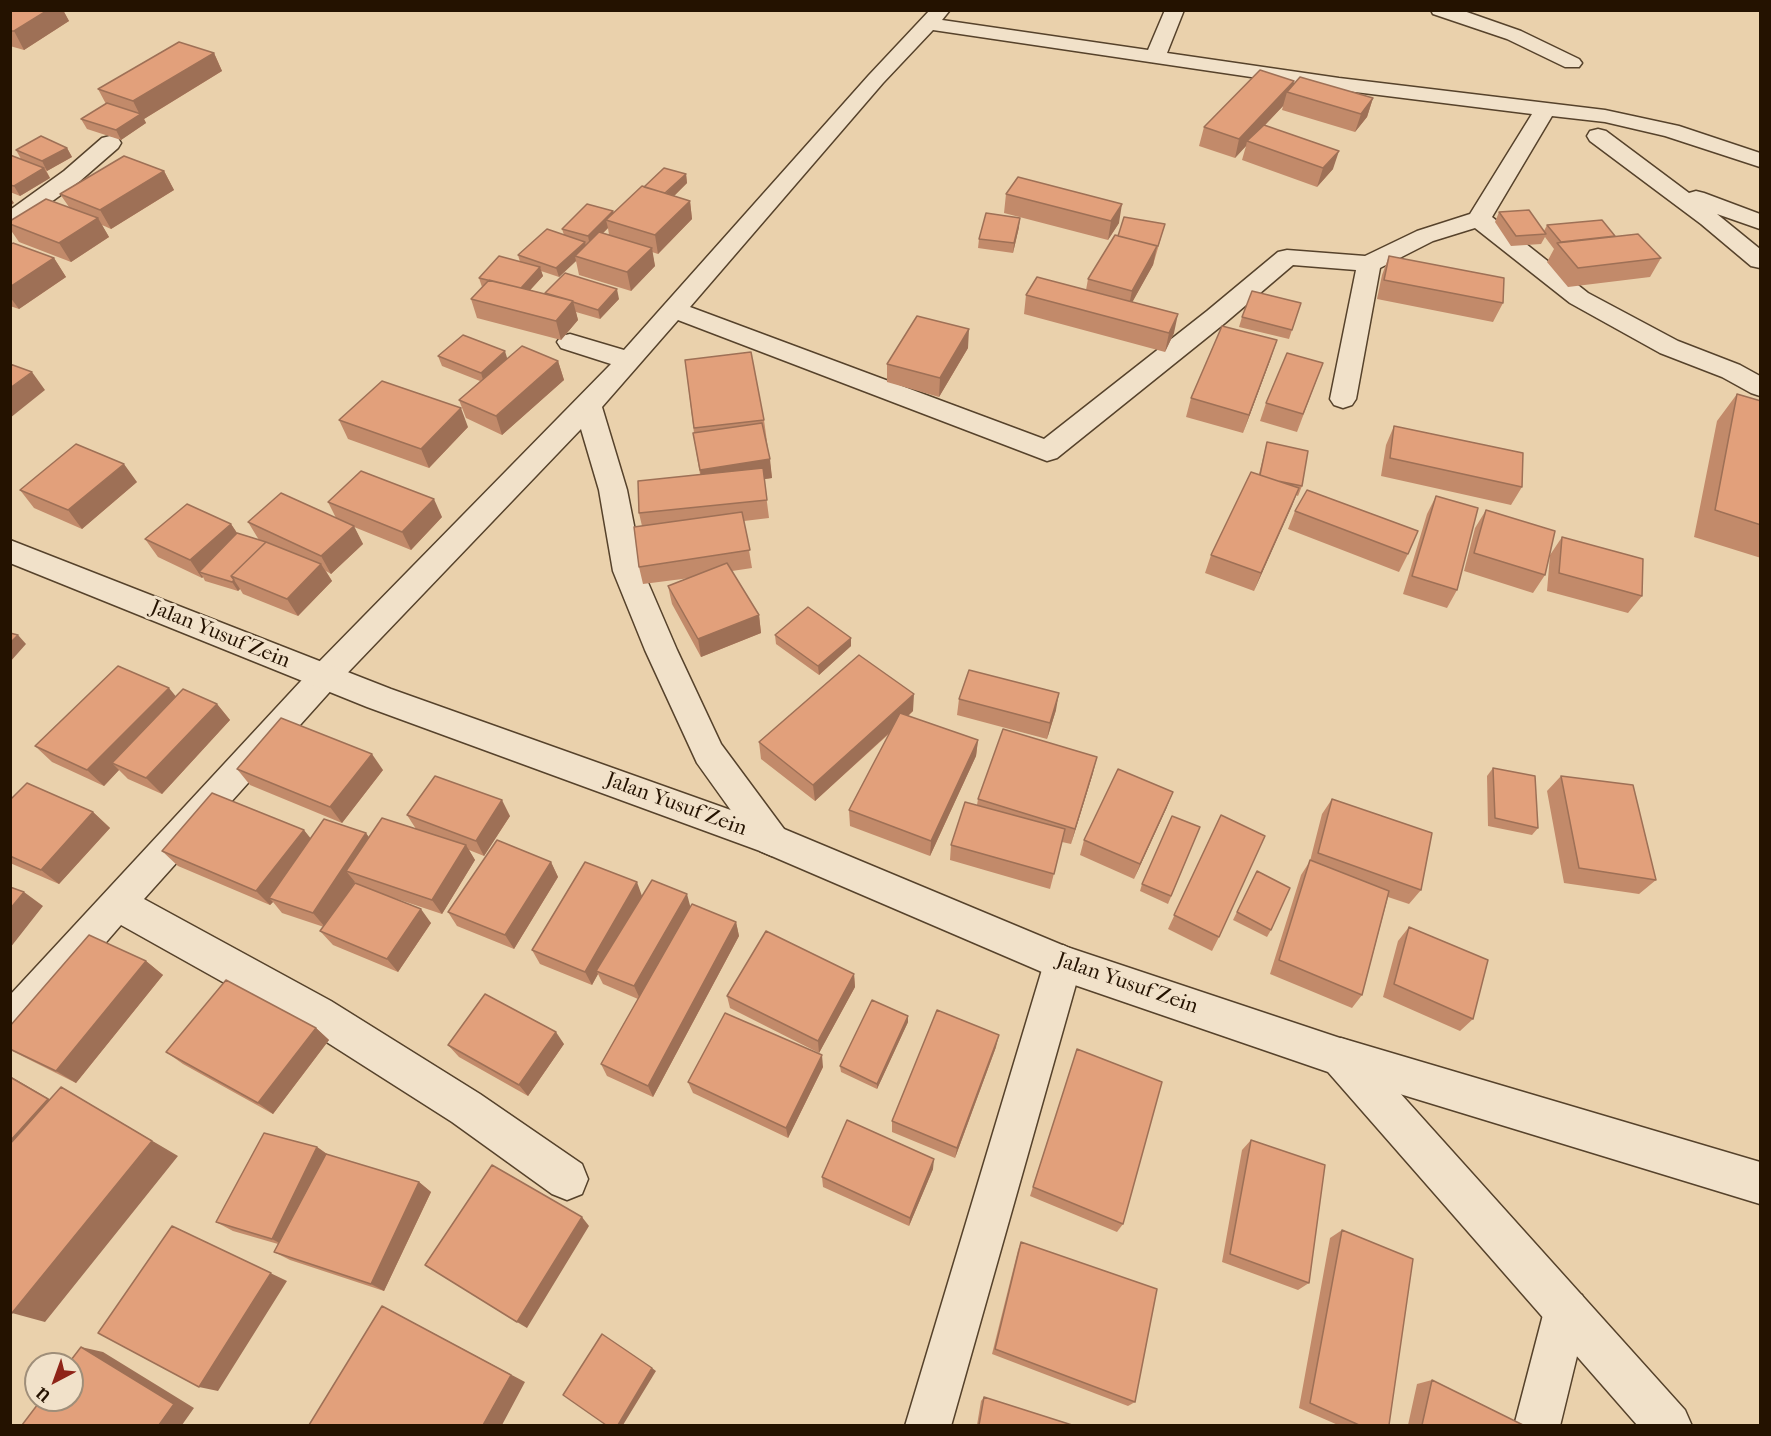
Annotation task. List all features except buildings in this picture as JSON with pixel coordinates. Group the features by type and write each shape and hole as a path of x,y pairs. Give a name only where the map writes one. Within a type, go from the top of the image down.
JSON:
{"street":[{"path":"1155,57 1175,10"},
{"path":"1440,10 1514,35 1572,63"},
{"path":"10,1024 117,903 324,677 588,406 876,80 935,17 1155,57 1339,84 1605,116 1671,131 1761,160"},
{"path":"672,309 1047,451 1216,317 1287,257 1369,264 1425,236 1479,219 1546,109"},
{"path":"1598,136 1761,261"},
{"path":"10,221 72,176 110,143"},
{"path":"1666,186 1761,222"},
{"path":"1479,219 1579,298 1669,346 1731,371 1761,387"},
{"path":"1343,399 1369,264"},
{"path":"570,342 628,361"},
{"path":"588,406 612,490 628,571 661,650 709,753 772,840"},
{"name":"Jalan Yusuf Zein","path":"10,551 324,677 772,840 1063,963 1341,1058 1761,1183"},
{"path":"117,903 317,1014 466,1108 567,1179"},
{"path":"928,1425 1063,963"},
{"path":"1341,1058 1669,1425"},
{"path":"1538,1425 1566,1311"}]}
